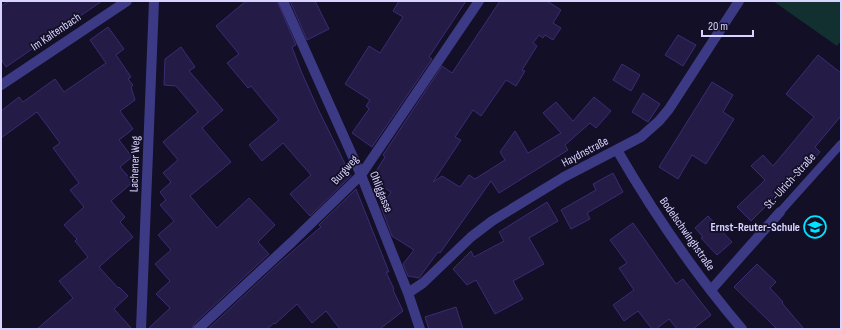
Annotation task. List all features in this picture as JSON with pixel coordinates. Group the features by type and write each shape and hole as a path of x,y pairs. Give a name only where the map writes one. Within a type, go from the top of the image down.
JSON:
{"street":[{"name":"Im Kaltenbach","path":"1,85 127,1"},
{"name":"Lachener Weg","path":"141,329 154,1"},
{"name":"Ohliggasse","path":"283,1 361,175 408,293 420,329"},
{"name":"Burgweg","path":"198,329 292,242 361,175 480,1"},
{"name":"Haydnstraße","path":"408,293 423,283 472,237 492,221 564,178 641,137 659,121 668,109 739,1"},
{"name":"Bodelschwinghstraße","path":"617,150 668,231 711,290 742,329"},
{"name":"St.-Ulrich-Straße","path":"711,290 780,212"}],"lane":[{"name":"St.-Ulrich-Straße","path":"780,212 841,144"}],"green space":[{"path":"773,1 841,1 841,41 837,46"}],"building":[{"path":"9,1 102,1 6,67 1,59 1,6"},
{"path":"246,1 277,1 296,45 292,47 301,71 351,176 310,216 290,194 311,175 283,143 262,161 249,145 279,120 251,86 248,88 227,63 239,54 216,26"},
{"path":"290,1 315,1 329,29 307,40"},
{"path":"399,1 466,1 429,57 432,59 372,147 352,133 369,109 366,106 370,100 345,84 369,46 380,53 403,17 393,11"},
{"path":"500,1 547,1 561,10 553,23 561,28 553,40 545,35 543,38 539,35 533,43 537,46 522,70 525,71 516,86 506,80 481,116 473,110 455,137 461,140 433,182 442,176 460,187 469,175 475,179 505,160 500,152 515,131 528,153 561,133 543,113 556,102 573,121 594,97 611,111 596,128 590,123 565,145 568,150 499,193 491,181 440,253 438,252 419,278 408,276 403,264 414,250 392,236 381,207 391,192 371,179 385,157 383,155 442,66 452,73"},
{"path":"108,27 124,49 116,55 131,77 128,79 133,85 131,87 135,100 120,111 133,129 119,140 132,157 120,167 133,182 111,201 125,217 120,222 133,237 99,267 118,288 119,287 128,296 114,309 132,329 37,329 73,298 59,281 88,257 75,241 77,239 64,225 84,207 70,190 79,183 53,148 60,143 37,112 1,138 1,111 19,97 23,102 55,79 64,92 106,63 90,40"},
{"path":"678,35 696,45 683,66 665,55"},
{"path":"181,47 195,67 189,71 223,110 202,128 231,162 190,196 217,228 249,198 275,225 258,242 269,254 194,324 192,329 148,329 170,308 156,294 170,281 155,264 171,250 158,235 174,221 160,205 166,200 160,192 171,182 163,173 178,160 163,142 198,112 176,86 164,85 165,59"},
{"path":"818,55 841,73 841,116 815,147 820,152 806,168 805,167 751,221 737,207 765,180 751,166 763,155 773,166 814,117 786,94"},
{"path":"622,64 640,75 631,91 613,80"},
{"path":"712,82 733,95 723,112 734,119 706,164 692,155 678,179 659,167"},
{"path":"643,93 660,104 648,122 632,112"},
{"path":"613,173 623,192 587,213 590,219 571,229 561,210 596,190 593,184"},
{"path":"356,189 389,272 386,272 403,311 380,329 340,329 326,311 312,323 297,304 275,324 274,323 267,329 208,329 278,264 321,227 319,225"},
{"path":"547,202 558,221 529,238 544,264 513,281 523,299 495,314 476,280 467,285 453,269 471,251 474,257 504,241 499,232"},
{"path":"708,216 732,242 717,255 701,238 703,237 695,228"},
{"path":"633,223 676,284 683,279 711,315 693,329 677,329 669,319 656,329 652,329 638,311 624,321 613,305 634,290 619,268 627,263 610,240"},
{"path":"757,264 776,282 770,288 804,329 777,329 734,287"},
{"path":"456,307 463,329 429,329 425,317"}],"place":[{"name":"Ernst-Reuter-Schule","path":"815,227"}]}
